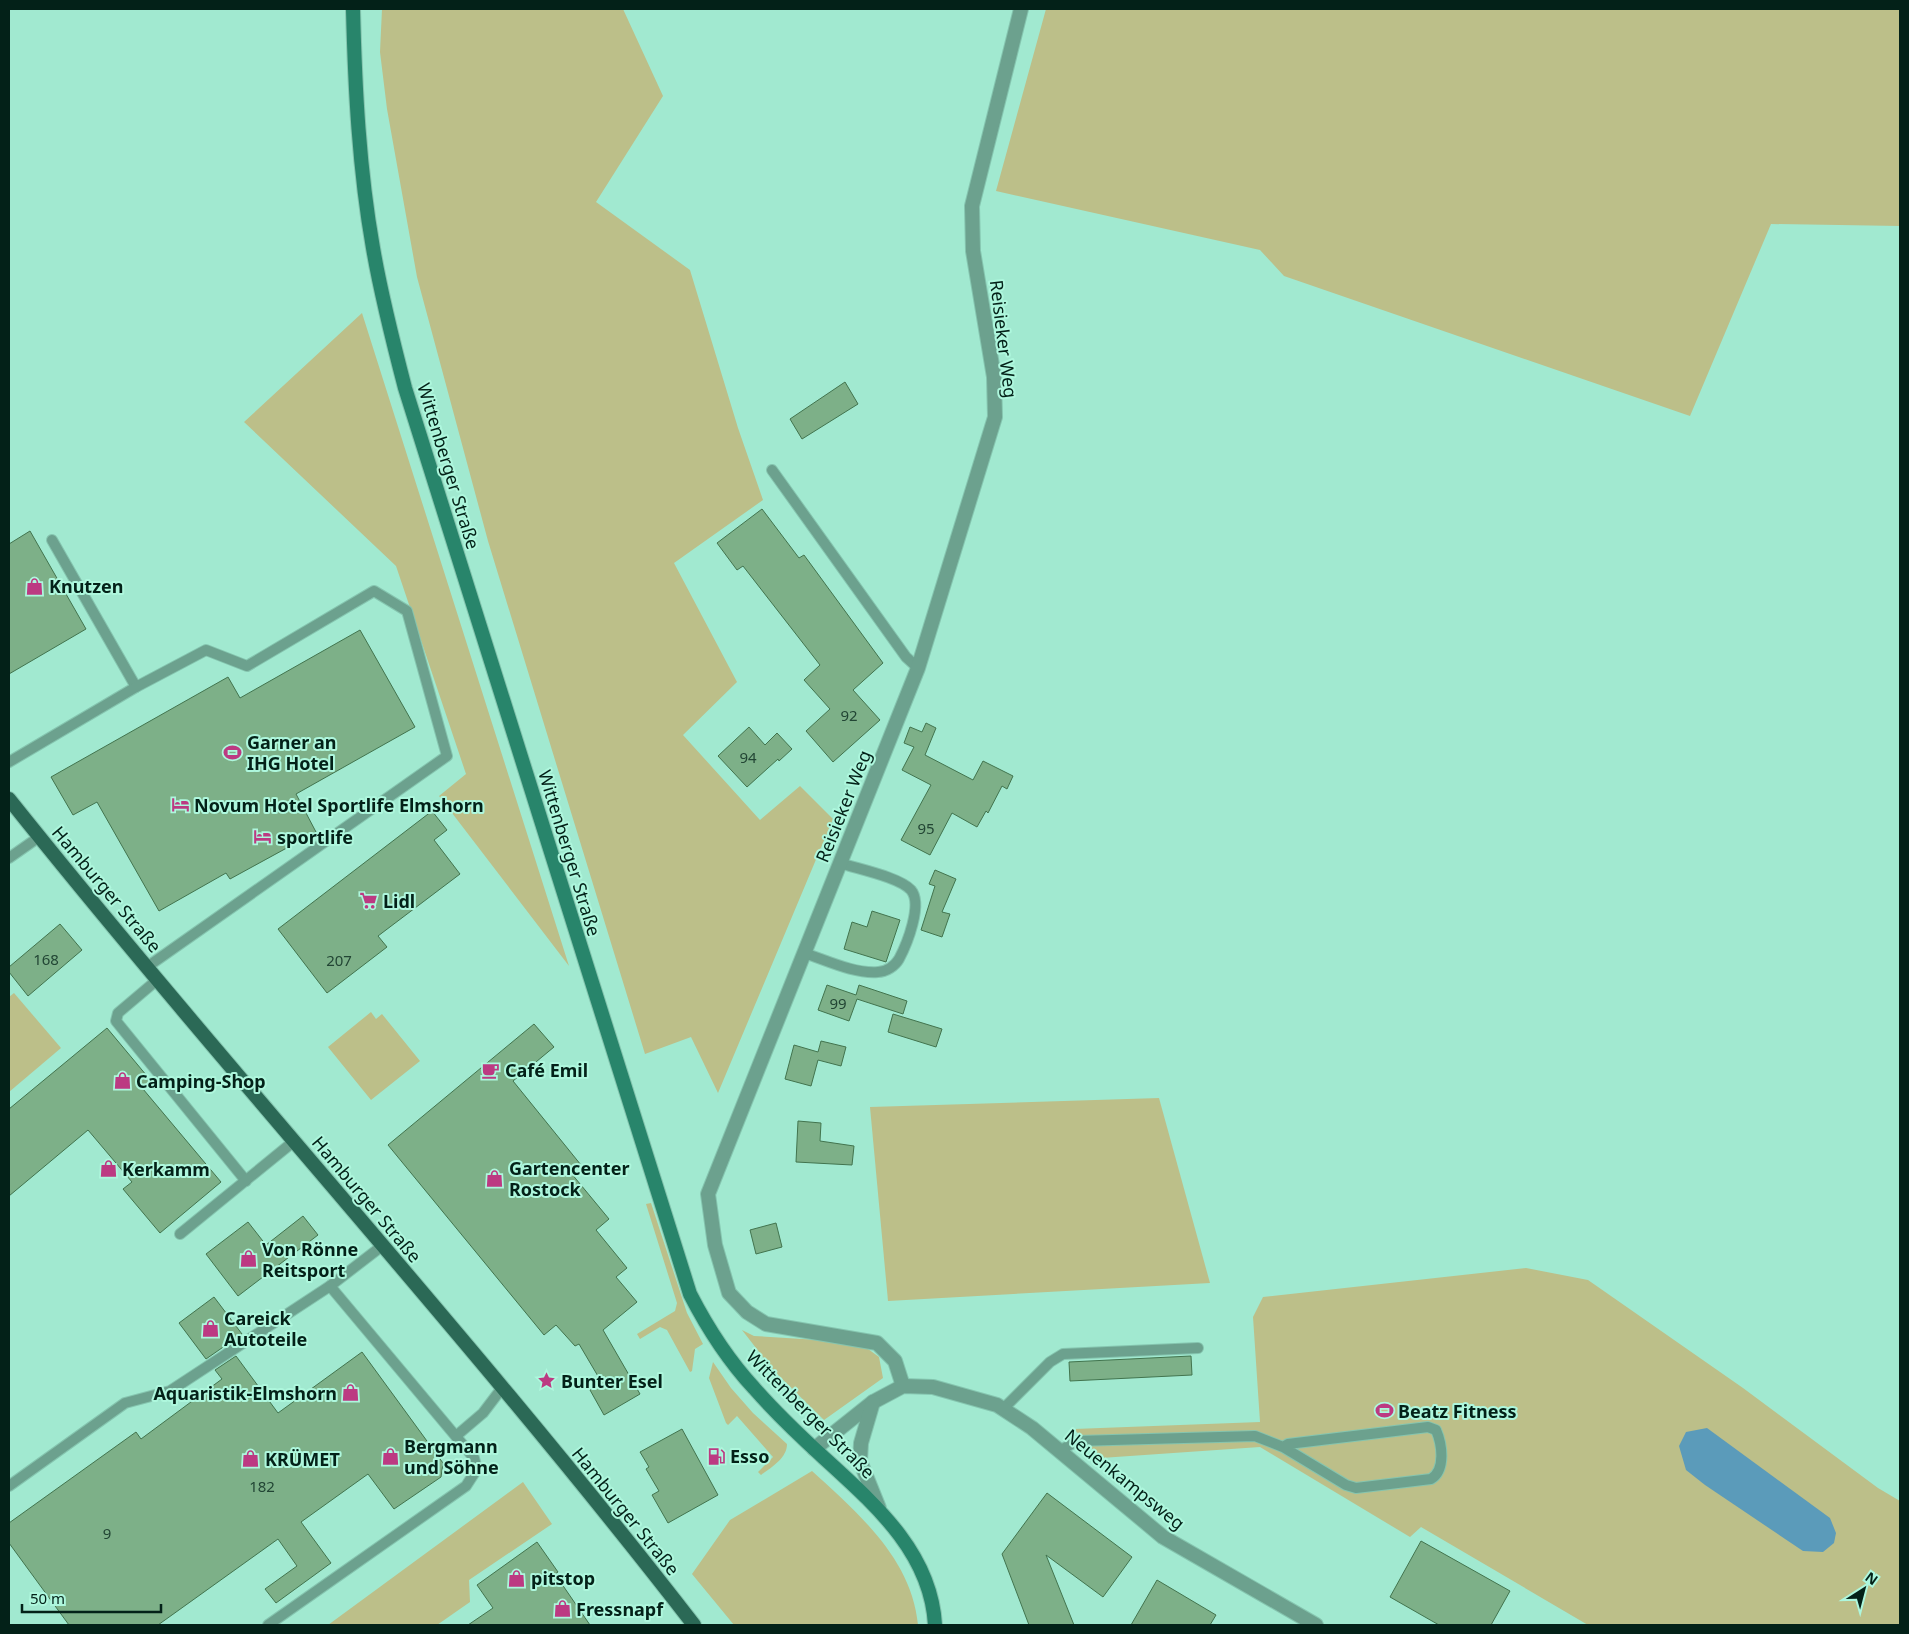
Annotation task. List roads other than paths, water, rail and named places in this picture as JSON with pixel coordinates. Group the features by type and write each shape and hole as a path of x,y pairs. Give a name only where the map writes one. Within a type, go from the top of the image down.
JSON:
{"main road":[{"name":"Wittenberger Straße","path":"354,9 354,60 361,158 372,246 389,329 408,398 678,1261 690,1294 726,1355 754,1388 814,1449 879,1508 905,1541 924,1577 935,1625"},
{"name":"Hamburger Straße","path":"9,799 293,1142 502,1388 694,1625"}],"street":[{"name":"Reisieker Weg","path":"903,1386 894,1361 877,1343 766,1324 747,1312 729,1292 715,1245 708,1194 918,668 995,417 994,377 973,251 972,206 1021,9"},
{"path":"814,1449 873,1402 903,1386"},
{"name":"Neuenkampsweg","path":"903,1386 933,1387 965,1395 1003,1409 1032,1428 1163,1537 1300,1621 1316,1625"},
{"path":"873,1402 862,1443 860,1461 879,1508"}],"lane":[{"path":"772,470 906,657 918,668"},
{"path":"52,540 136,687"},
{"path":"9,762 136,687 206,650 247,666 374,591 407,611 447,756 147,967"},
{"path":"9,858 39,837"},
{"path":"804,953 862,970 879,972 890,969 899,960 916,911 916,898 910,889 898,882 840,863"},
{"path":"158,980 118,1013 116,1021 246,1181"},
{"path":"180,1234 293,1142"},
{"path":"9,1486 125,1403 170,1391 330,1286 382,1246"},
{"path":"268,1625 466,1486 477,1469 474,1458 330,1286"},
{"path":"1003,1409 1050,1362 1063,1354 1198,1348"},
{"path":"456,1436 483,1413 502,1388"},
{"path":"1059,1451 1077,1442 1255,1436 1283,1447 1346,1485 1356,1488 1431,1479 1436,1476 1441,1467 1439,1438 1436,1430 1428,1427 1288,1444 1283,1447"}],"water":[{"path":"1707,1428 1830,1518 1836,1533 1834,1543 1823,1552 1803,1551 1705,1485 1686,1470 1679,1446 1686,1432"}],"place":[{"name":"Knutzen","path":"35,586"},
{"name":"Garner an IHG Hotel","path":"233,752"},
{"name":"Novum Hotel Sportlife Elmshorn","path":"180,805"},
{"name":"sportlife","path":"263,837"},
{"name":"Lidl","path":"369,901"},
{"name":"Café Emil","path":"491,1070"},
{"name":"Camping-Shop","path":"122,1081"},
{"name":"Kerkamm","path":"108,1169"},
{"name":"Gartencenter Rostock","path":"495,1178"},
{"name":"Von Rönne Reitsport","path":"248,1259"},
{"name":"Careick Autoteile","path":"210,1328"},
{"name":"Bunter Esel","path":"547,1381"},
{"name":"Aquaristik-Elmshorn","path":"351,1393"},
{"name":"Beatz Fitness","path":"1384,1411"},
{"name":"Bergmann und Söhne","path":"390,1456"},
{"name":"Esso","path":"716,1456"},
{"name":"KRÜMET","path":"251,1459"},
{"name":"pitstop","path":"517,1578"},
{"name":"Fressnapf","path":"562,1609"}]}
